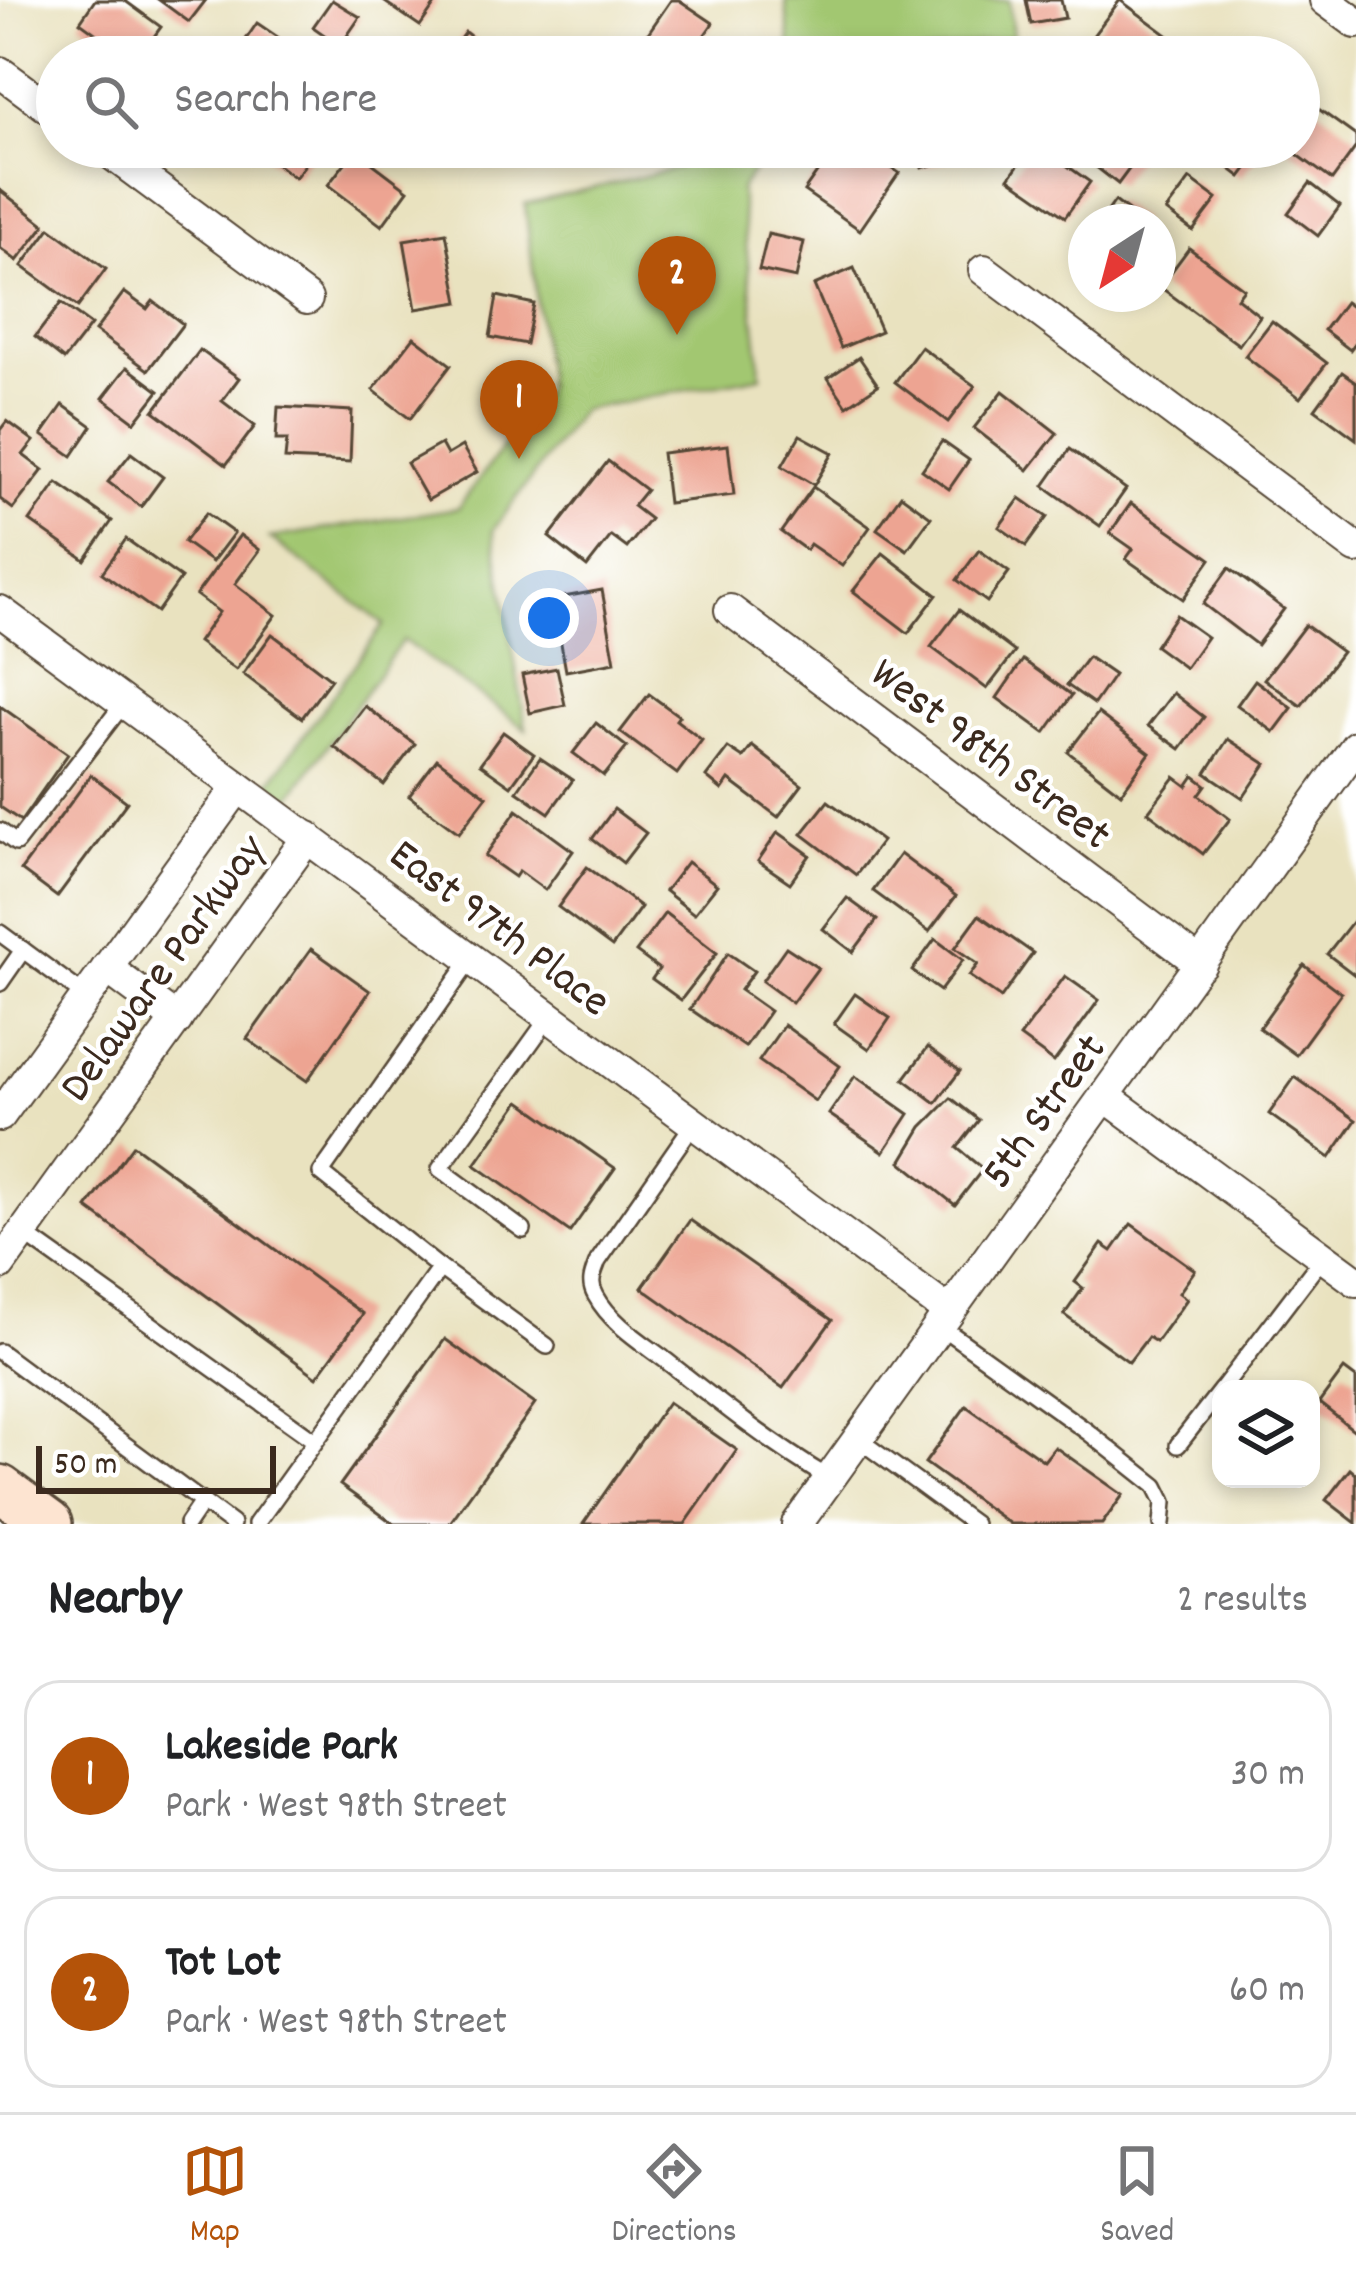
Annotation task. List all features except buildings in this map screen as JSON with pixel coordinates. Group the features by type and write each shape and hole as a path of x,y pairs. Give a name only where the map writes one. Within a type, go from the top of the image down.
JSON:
{"main road":[{"path":"0,1488 49,1524"}],"street":[{"path":"1324,0 1356,23"},
{"path":"0,72 36,99"},
{"path":"130,168 307,299"},
{"path":"984,270 1356,548"},
{"name":"West 98th Street","path":"730,610 1201,964"},
{"name":"East 97th Place","path":"4,621 472,958 945,1319"},
{"name":"5th Street","path":"805,1521 858,1439 1356,746"},
{"name":"Delaware Parkway","path":"0,1116 238,787"},
{"name":"Delaware Parkway","path":"0,1265 12,1224 177,1020 308,837"},
{"path":"106,968 177,1020"},
{"path":"1106,1097 1356,1281"}],"lane":[{"path":"0,831 16,843 124,703"},
{"path":"0,933 87,997"},
{"path":"0,983 23,950"},
{"path":"472,958 321,1173 547,1346"},
{"path":"524,1230 440,1169 550,1016"},
{"path":"694,1123 598,1261 590,1279 595,1295 617,1322 702,1389 791,1456 830,1479"},
{"path":"12,1224 315,1442"},
{"path":"1228,1380 1323,1257"},
{"path":"256,1524 440,1268"},
{"path":"945,1319 1156,1486 1164,1502 1162,1524"},
{"path":"0,1352 232,1524"},
{"path":"1178,1445 1212,1401"},
{"path":"858,1439 974,1524"},
{"path":"187,1524 202,1502"}],"green space":[{"path":"785,0 1009,0 1013,36 789,36"},
{"path":"679,168 755,168 740,190 761,376 581,410 493,530 526,729 403,640 289,799 269,784 384,624 270,538 458,508 547,387 525,204"}],"place":[{"name":"Tot Lot","path":"677,335"},
{"name":"Lakeside Park","path":"519,459"}]}
